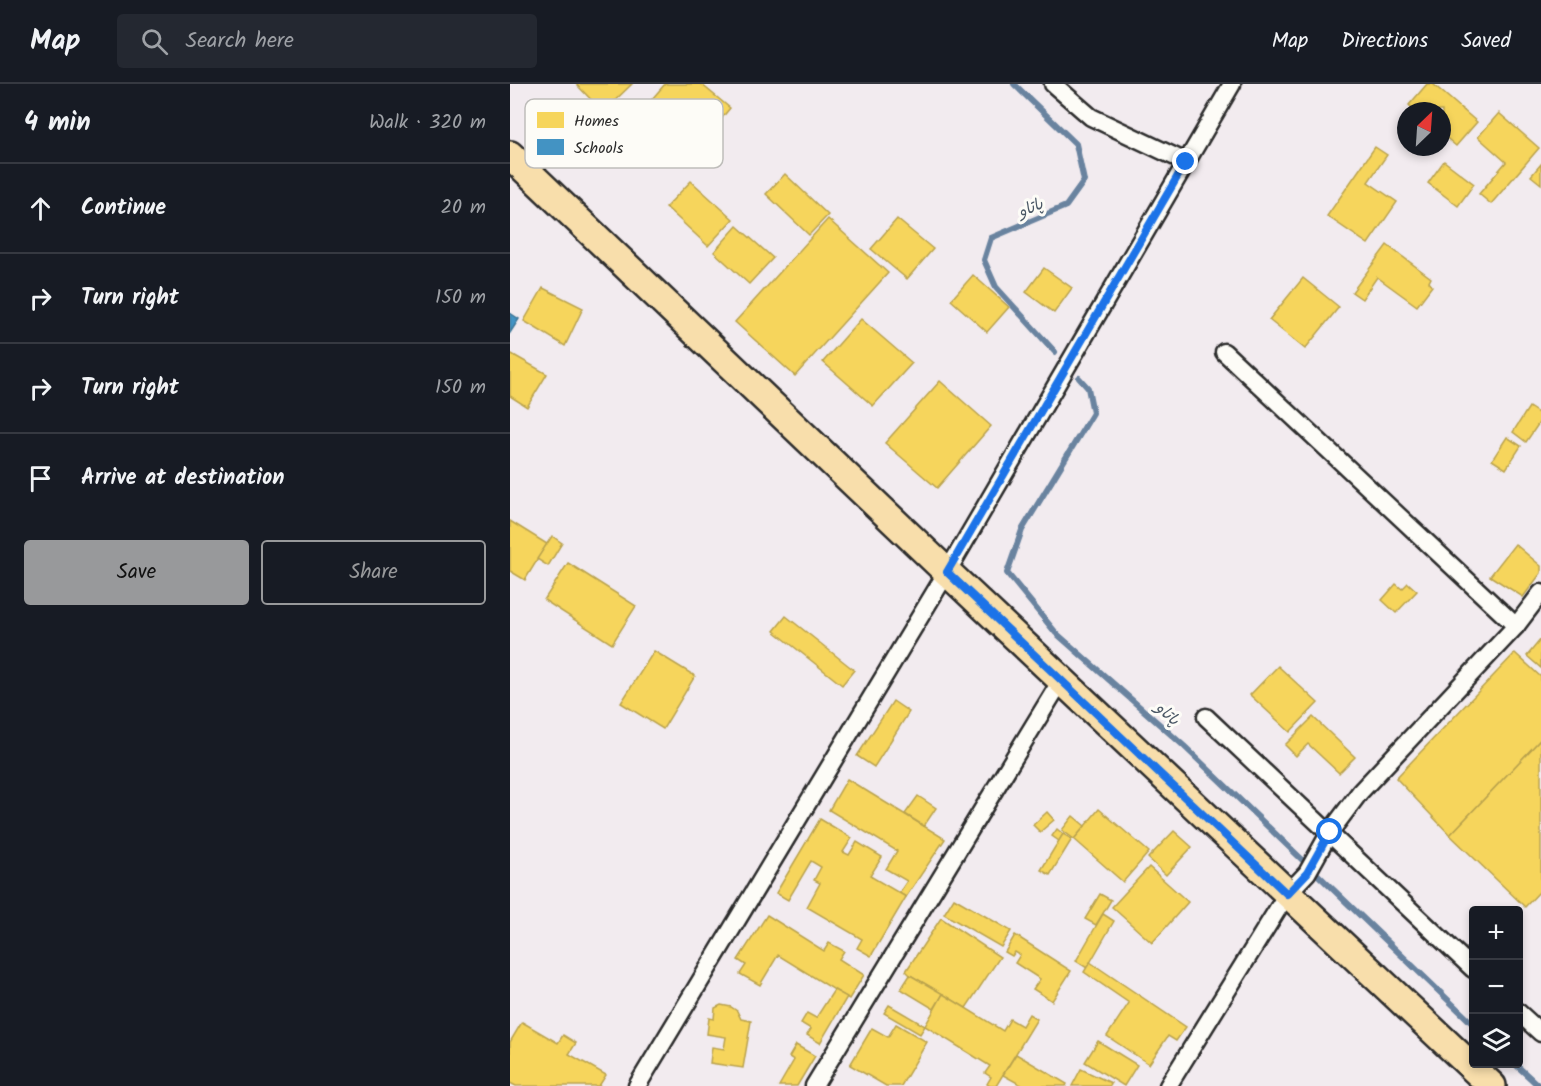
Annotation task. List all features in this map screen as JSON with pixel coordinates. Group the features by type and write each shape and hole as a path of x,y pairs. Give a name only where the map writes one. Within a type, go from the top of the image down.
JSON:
{"main road":[{"path":"510,155 947,572 1492,1086"}],"street":[{"path":"1053,84 1091,117 1186,162"},
{"path":"637,1086 947,572 1232,84"},
{"path":"1224,352 1516,626"},
{"path":"1168,1086 1287,894 1307,873 1330,832 1360,792 1516,626 1535,615 1541,593"},
{"path":"814,1086 1062,679"},
{"path":"1206,717 1469,965"},
{"path":"1520,1014 1541,1033"}],"building: Homes":[{"path":"576,84 632,84 616,99 590,99"},
{"path":"665,84 701,84 719,99 652,99"},
{"path":"1427,84 1433,84 1477,122 1456,146 1451,142 1451,102 1412,102"},
{"path":"723,102 730,108 723,117"},
{"path":"1499,113 1539,148 1491,204 1479,194 1506,162 1478,137"},
{"path":"1375,147 1387,155 1368,182 1397,202 1368,244 1327,216"},
{"path":"1444,161 1474,184 1458,206 1428,183"},
{"path":"1541,164 1541,184 1531,176"},
{"path":"785,174 828,215 809,235 766,194"},
{"path":"691,181 733,219 708,246 666,207"},
{"path":"828,219 888,273 795,376 735,322"},
{"path":"897,219 933,249 907,279 871,249"},
{"path":"737,226 773,258 749,284 714,252"},
{"path":"1387,245 1431,278 1429,282 1432,286 1417,306 1377,277 1362,299 1352,292"},
{"path":"1044,268 1072,288 1054,313 1026,292"},
{"path":"973,275 1009,307 987,332 951,300"},
{"path":"1303,278 1339,307 1305,349 1269,320"},
{"path":"543,288 583,308 565,346 524,321"},
{"path":"861,319 912,363 873,406 823,362"},
{"path":"510,353 547,374 527,407 510,396"},
{"path":"940,381 991,426 937,488 885,443"},
{"path":"1529,407 1541,415 1541,420 1526,442 1513,432"},
{"path":"1507,437 1521,446 1506,469 1492,460"},
{"path":"510,521 547,544 525,580 510,571"},
{"path":"552,536 562,543 548,566 537,559"},
{"path":"1515,544 1541,566 1541,573 1523,597 1490,576"},
{"path":"568,563 636,606 612,644 544,600"},
{"path":"1408,583 1417,591 1396,613 1382,600 1396,584 1402,589"},
{"path":"786,616 854,670 842,685 774,631"},
{"path":"1541,639 1541,668 1527,656"},
{"path":"654,651 695,676 663,729 621,703"},
{"path":"1515,653 1541,677 1541,739 1450,835 1396,778"},
{"path":"1278,666 1318,703 1290,732 1250,695"},
{"path":"893,701 909,712 874,767 857,756"},
{"path":"1313,717 1355,757 1339,773 1308,744 1296,756 1285,745"},
{"path":"1541,739 1541,890 1525,907 1450,835"},
{"path":"847,779 945,839 906,897 899,893 907,881 886,869 897,851 829,810"},
{"path":"918,796 936,808 924,826 905,814"},
{"path":"1099,809 1149,852 1123,882 1074,839"},
{"path":"1047,812 1054,820 1040,832 1033,825"},
{"path":"1073,816 1085,826 1074,839 1062,830"},
{"path":"820,819 852,838 843,852 849,855 857,842 882,857 870,876 906,897 871,956 857,948 862,939 807,907 820,883 814,880 821,867 811,861 788,900 776,893"},
{"path":"1057,829 1063,834 1059,841 1052,836"},
{"path":"1174,831 1192,847 1166,875 1148,858"},
{"path":"1063,834 1072,839 1050,875 1041,870"},
{"path":"1149,867 1188,902 1152,943 1112,907"},
{"path":"1100,894 1111,900 1096,925 1085,919"},
{"path":"954,898 1011,931 1001,947 944,914"},
{"path":"1103,914 1114,921 1087,968 1076,961"},
{"path":"767,915 824,951 829,943 844,951 839,959 864,975 849,999 778,955 760,985 740,974 746,965 738,960"},
{"path":"941,918 1000,957 966,1008 906,971"},
{"path":"1015,935 1071,971 1052,1001 1033,989 1040,979 1015,963 1020,955 1015,952 1012,956 1005,952"},
{"path":"1090,962 1186,1027 1176,1041 1168,1036 1149,1064 1107,1036 1129,1003 1084,972"},
{"path":"910,975 943,994 934,1009 901,989"},
{"path":"834,990 847,997 820,1043 807,1035 811,1029 801,1023 807,1013 816,1018"},
{"path":"943,994 1003,1031 1010,1019 1022,1026 1029,1014 1037,1019 996,1086 987,1084 991,1077 985,1073 990,1066 925,1026"},
{"path":"721,1005 737,1011 741,1019 751,1021 743,1068 710,1063 712,1047 724,1049 726,1037 707,1034 709,1018 714,1019 715,1008"},
{"path":"889,1005 925,1026 920,1034 884,1013"},
{"path":"522,1022 558,1043 563,1035 576,1043 569,1054 606,1075 599,1086 516,1086 510,1083 510,1042"},
{"path":"896,1024 927,1042 901,1086 886,1086 850,1065 872,1028 888,1037"},
{"path":"1098,1041 1137,1065 1124,1086 1085,1062"},
{"path":"796,1045 815,1056 797,1086 779,1086 794,1060 789,1057"},
{"path":"1016,1054 1067,1084 1066,1086 1023,1086 1003,1075"},
{"path":"1081,1069 1111,1083 1110,1086 1072,1086"}],"building: Schools":[{"path":"510,313 519,319 510,333"}],"waterway":[{"name":"پاتاو","path":"1014,84 1076,144 1084,181 1066,206 991,238 984,260 996,287 1055,352"},
{"name":"پاتاو","path":"1079,378 1088,388 1093,413 1022,530 1007,573 1056,633 1184,746 1469,1020"},
{"name":"پاتاو","path":"1519,1068 1539,1086"}],"route":[{"path":"1186,162 947,572 1287,894 1307,873 1330,832"}]}
